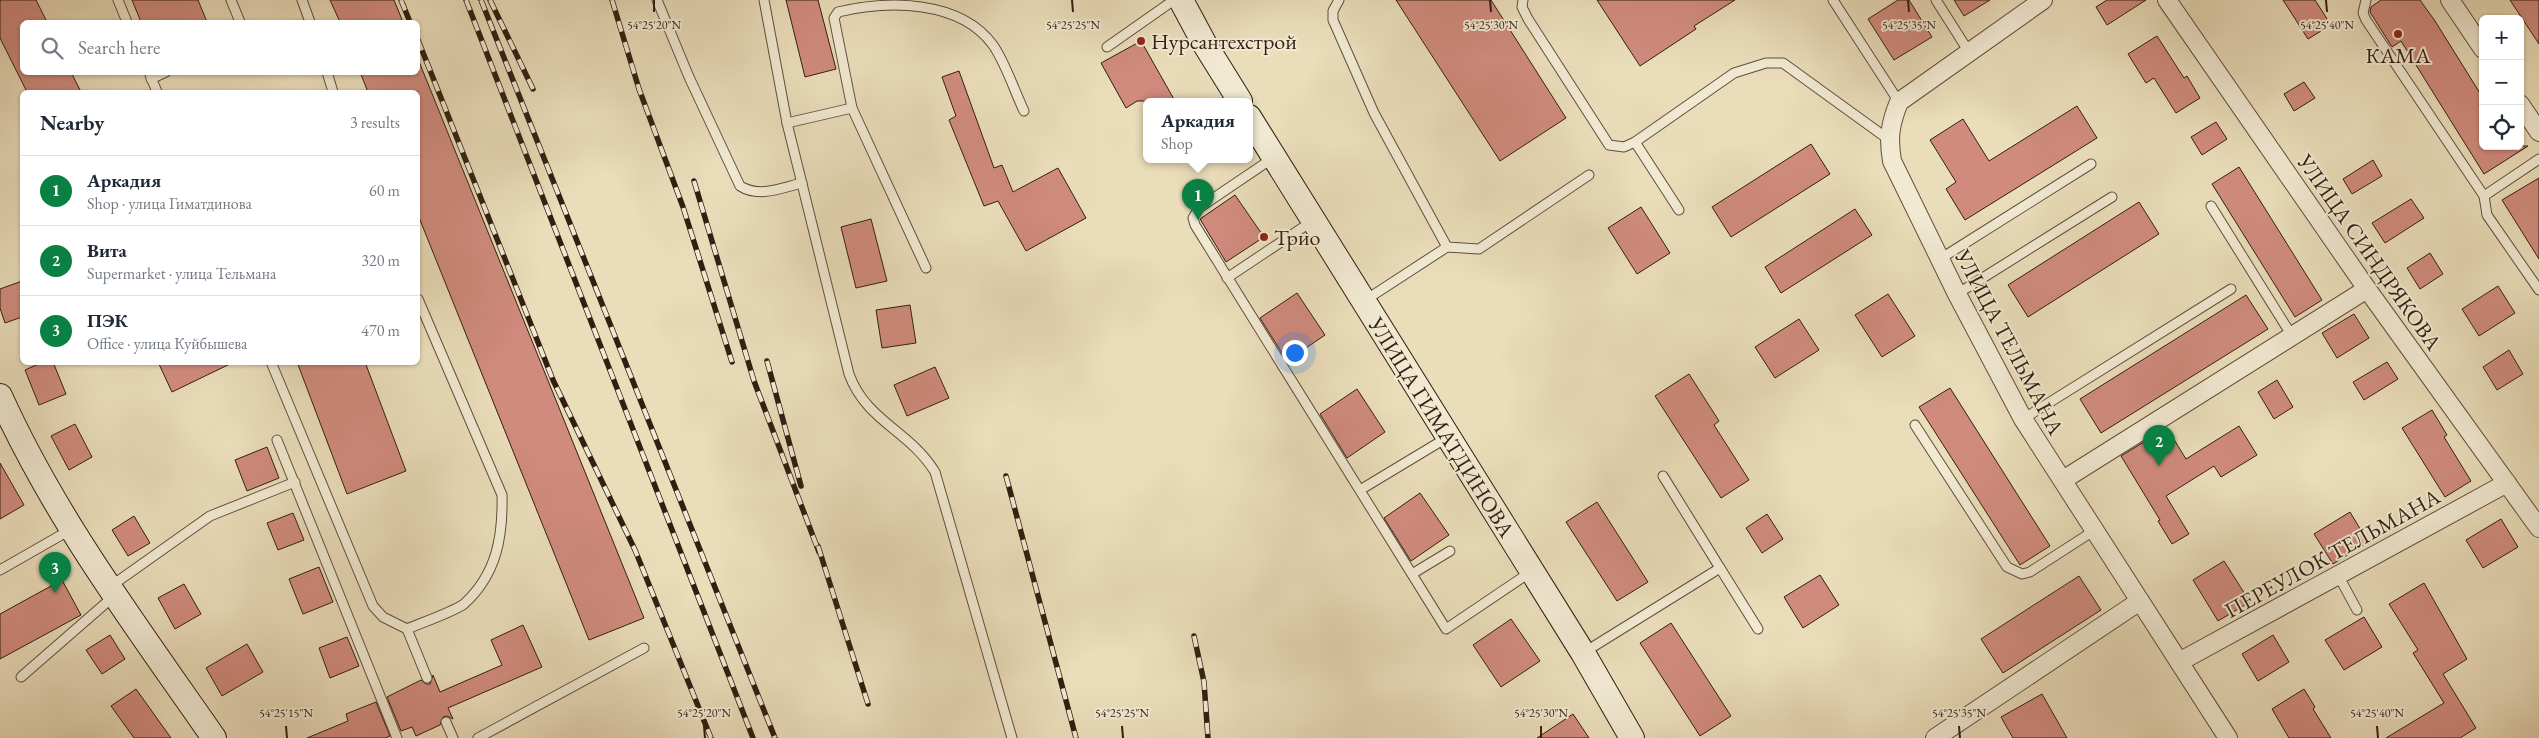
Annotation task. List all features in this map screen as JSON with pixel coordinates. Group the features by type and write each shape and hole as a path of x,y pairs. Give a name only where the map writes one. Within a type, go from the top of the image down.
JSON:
{"main road":[{"path":"1167,3 1204,43 1238,98"},
{"name":"УЛИЦА ГИМАТДИНОВА","path":"1253,123 1583,653 1632,738"},
{"path":"0,396 22,446 71,530 214,738"}],"street":[{"path":"1899,102 2043,0"},
{"name":"УЛИЦА СИНДРЯКОВА","path":"2168,0 2367,289 2539,528"},
{"path":"2450,0 2479,42"},
{"name":"УЛИЦА ТЕЛЬМАНА","path":"1899,102 1891,121 1888,139 1892,161 1956,294 2023,419 2228,738"},
{"path":"2521,105 2539,132"},
{"path":"2062,480 2367,289"},
{"name":"ПЕРЕУЛОК ТЕЛЬМАНА","path":"2179,662 2506,483"},
{"path":"1935,738 2140,601"}],"lane":[{"path":"118,0 127,20"},
{"path":"231,0 239,20"},
{"path":"302,0 309,20"},
{"path":"657,0 689,77 740,186 749,192 761,193 802,183"},
{"path":"764,0 787,123 854,388 862,401 875,414 914,445 935,472 1012,738"},
{"path":"1106,47 1167,3 1174,0"},
{"path":"1340,0 1333,11 1332,20 1374,113 1447,247"},
{"path":"1523,0 1522,7 1528,19 1609,145 1624,147 1635,142 1734,73 1766,63 1783,63 1888,139"},
{"path":"1833,0 1899,102"},
{"path":"1936,0 1969,52"},
{"path":"2366,0 2362,13 2366,20 2484,196 2488,215 2539,290"},
{"path":"926,268 852,108 834,29 834,18 838,12 884,4 928,3 958,14 976,26 993,45 1024,111"},
{"path":"328,75 332,90"},
{"path":"150,76 156,90"},
{"path":"787,123 852,108"},
{"path":"1635,142 1678,210"},
{"path":"1274,157 1199,208 1195,214 1195,225 1446,629 1532,571"},
{"path":"2484,196 2539,159"},
{"path":"1940,259 2091,164"},
{"path":"1364,301 1447,247 1479,249 1589,175"},
{"path":"1956,294 2112,196"},
{"path":"2210,206 2292,336"},
{"path":"1228,278 1314,220"},
{"path":"2023,419 2231,289"},
{"path":"407,629 463,605 484,580 496,555 503,525 502,495 420,304"},
{"path":"272,365 373,606 383,617 407,629 428,678"},
{"path":"1914,425 2007,567 2014,572 2030,572 2095,530"},
{"path":"1360,490 1448,437"},
{"path":"278,440 397,738"},
{"path":"1663,476 1758,629"},
{"path":"21,677 112,591 205,519 295,482"},
{"path":"0,570 71,530"},
{"path":"1412,574 1450,551"},
{"path":"1583,653 1720,568"},
{"path":"2338,575 2357,610"},
{"path":"478,738 644,648"},
{"path":"446,722 453,738"}],"building":[{"path":"0,0 36,0 46,20 20,20 20,75 72,75 80,90 26,90 0,38"},
{"path":"132,0 198,0 206,20 140,20"},
{"path":"330,0 394,0 402,20 339,20"},
{"path":"786,0 818,0 836,69 805,77"},
{"path":"1396,0 1491,0 1566,118 1500,161"},
{"path":"1597,0 1735,0 1694,26 1696,29 1640,66"},
{"path":"1898,0 1909,0 1932,37 1894,60 1868,19"},
{"path":"1954,0 1990,0 1964,16"},
{"path":"2107,0 2146,0 2107,25 2096,7"},
{"path":"2283,0 2315,0 2331,25 2308,39"},
{"path":"2381,0 2420,0 2479,92 2479,150 2522,150 2484,174 2401,41 2392,47 2370,12 2371,7"},
{"path":"2510,0 2539,0 2539,44 2524,21 2524,15 2520,15"},
{"path":"2157,36 2184,78 2187,76 2200,98 2176,113 2154,78 2146,83 2128,54"},
{"path":"1141,41 1173,98 1143,98 1143,101 1137,101 1126,108 1101,63"},
{"path":"420,64 644,618 589,640 420,220 420,90 367,90 361,75 420,75"},
{"path":"959,71 994,168 1002,165 1013,192 1058,168 1086,218 1026,251 998,201 984,206 949,120 956,116 942,77"},
{"path":"2304,82 2315,98 2294,111 2284,94"},
{"path":"2077,106 2097,138 1965,220 1946,189 1956,182 1930,140 1963,119 1989,161"},
{"path":"2216,122 2227,139 2202,155 2191,137"},
{"path":"1811,144 1830,174 1731,237 1712,207"},
{"path":"2373,160 2382,176 2352,194 2343,179"},
{"path":"2239,167 2322,300 2295,317 2212,184"},
{"path":"2539,178 2539,259 2502,200"},
{"path":"1235,195 1264,237 1226,262 1200,219"},
{"path":"2411,199 2424,218 2385,243 2372,223"},
{"path":"2139,202 2159,234 2028,317 2008,285"},
{"path":"1641,207 1670,253 1637,274 1608,228"},
{"path":"1855,209 1872,235 1781,293 1765,267"},
{"path":"871,219 887,281 856,288 841,227"},
{"path":"2430,253 2443,274 2420,289 2407,268"},
{"path":"20,282 20,318 5,323 0,308 0,289"},
{"path":"2498,286 2515,313 2479,336 2462,309"},
{"path":"1297,293 1325,335 1287,361 1260,318"},
{"path":"1888,294 1915,336 1882,357 1855,315"},
{"path":"2246,295 2268,329 2101,433 2080,399"},
{"path":"910,305 916,343 882,348 876,310"},
{"path":"2354,314 2369,338 2337,358 2322,333"},
{"path":"1799,319 1819,350 1775,378 1755,347"},
{"path":"2509,350 2523,374 2497,390 2483,367"},
{"path":"2387,362 2398,379 2364,400 2353,382"},
{"path":"36,365 54,365 66,394 39,405 25,370"},
{"path":"159,365 228,365 172,392"},
{"path":"298,365 366,365 406,471 347,494"},
{"path":"935,367 949,398 907,416 894,385"},
{"path":"1689,374 1719,421 1714,425 1749,480 1721,498 1655,396"},
{"path":"2277,380 2293,407 2274,419 2258,392"},
{"path":"1950,388 2050,546 2020,565 1919,407"},
{"path":"1357,389 1385,432 1347,458 1320,414"},
{"path":"2432,410 2447,435 2444,437 2471,481 2445,497 2402,428"},
{"path":"75,424 92,457 69,470 51,436"},
{"path":"2239,426 2257,455 2221,477 2214,466 2166,496 2189,534 2172,544 2158,521 2160,520 2121,456 2167,428 2186,459"},
{"path":"267,447 279,478 247,491 235,460"},
{"path":"0,463 24,505 0,519"},
{"path":"1420,493 1449,535 1411,561 1384,518"},
{"path":"1597,502 1648,582 1617,601 1566,522"},
{"path":"2350,512 2368,542 2333,564 2314,534"},
{"path":"293,513 304,540 278,550 267,523"},
{"path":"1767,514 1783,539 1762,553 1746,528"},
{"path":"134,516 150,543 128,556 112,530"},
{"path":"2501,519 2518,547 2483,568 2466,540"},
{"path":"2224,561 2250,602 2218,621 2193,580"},
{"path":"319,567 333,602 303,614 289,579"},
{"path":"1820,575 1839,605 1803,628 1784,597"},
{"path":"2079,576 2101,610 2003,673 1981,639"},
{"path":"62,580 81,615 0,659 0,614"},
{"path":"2424,583 2467,659 2443,674 2476,728 2460,738 2386,738 2444,703 2413,653 2418,650 2389,604"},
{"path":"184,584 201,614 175,629 158,598"},
{"path":"2364,617 2382,647 2344,670 2325,640"},
{"path":"1511,619 1540,661 1501,687 1473,645"},
{"path":"1671,623 1731,716 1700,736 1640,643"},
{"path":"523,625 542,667 448,708 453,719 447,716 443,717 440,725 416,736 412,727 401,731 387,697 421,680 426,684 430,684 433,675 440,692 502,665 491,640"},
{"path":"110,635 125,659 102,674 86,650"},
{"path":"2273,635 2289,662 2258,681 2242,654"},
{"path":"347,637 359,666 330,678 319,648"},
{"path":"247,644 263,672 222,696 206,668"},
{"path":"136,689 171,738 134,738 111,706"},
{"path":"2304,689 2315,707 2313,709 2331,738 2289,738 2272,709"},
{"path":"2042,694 2067,738 2013,738 2001,717"},
{"path":"376,702 390,736 385,738 307,738 348,721 346,714"},
{"path":"1573,714 1589,738 1537,738"}],"railway":[{"path":"401,0 409,20"},
{"path":"466,0 753,738"},
{"path":"481,0 775,738"},
{"path":"490,0 533,89"},
{"path":"612,0 639,89 683,207 732,362"},
{"path":"420,45 553,380 635,550 711,738"},
{"path":"694,181 754,381 819,552"},
{"path":"767,361 801,486"},
{"path":"1006,476 1076,738"},
{"path":"818,546 868,704"},
{"path":"1194,636 1204,682 1208,738"}],"place":[{"name":"КАМА","path":"2398,34"},
{"name":"Нурсантехстрой","path":"1141,41"},
{"name":"Аркадия","path":"1198,220"},
{"name":"Трио","path":"1264,237"},
{"name":"Вита","path":"2159,466"},
{"name":"ПЭК","path":"55,593"}]}
